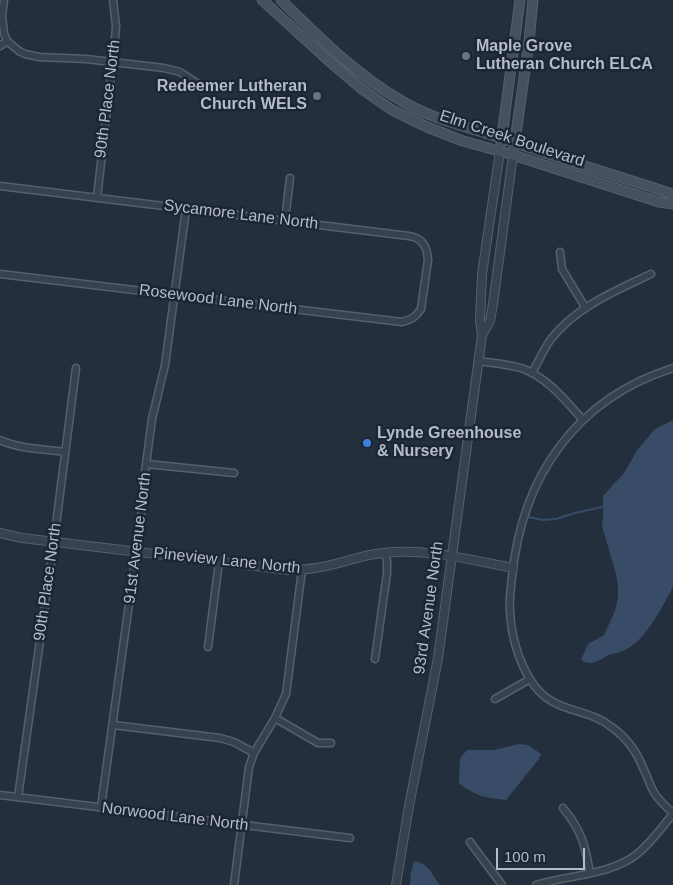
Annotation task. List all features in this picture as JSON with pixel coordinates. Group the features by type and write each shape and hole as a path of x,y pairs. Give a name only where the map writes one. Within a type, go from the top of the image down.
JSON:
{"main road":[{"name":"Elm Creek Boulevard","path":"262,0 362,89 392,110 427,127 463,141 659,202 673,204"},
{"name":"93rd Avenue North","path":"500,151 520,0"},
{"name":"93rd Avenue North","path":"513,155 533,0"},
{"name":"Elm Creek Boulevard","path":"285,1 353,68 400,100 426,114 669,193 673,198"}],"street":[{"path":"4,0 2,25 7,41 19,51 31,56 86,58 173,70 189,77 203,87"},
{"name":"90th Place North","path":"97,198 116,26 113,0"},
{"path":"0,46 7,41"},
{"name":"93rd Avenue North","path":"396,885 409,806 438,658 482,335 480,320 482,274 500,151"},
{"name":"93rd Avenue North","path":"482,335 490,321 493,304 513,155"},
{"path":"285,220 290,178"},
{"name":"Sycamore Lane North","path":"0,186 414,237 421,240 428,252 423,298"},
{"name":"91st Avenue North","path":"101,807 137,551 152,419 162,378 186,209"},
{"path":"560,252 562,269 585,307"},
{"path":"0,283 1,274"},
{"name":"Rosewood Lane North","path":"1,274 402,322 410,320 416,315 421,309 423,298"},
{"path":"532,373 550,340 585,307 652,274"},
{"path":"478,361 514,367 532,373 554,388 583,420"},
{"name":"90th Place North","path":"18,797 76,368"},
{"path":"536,885 590,873 625,862 646,846 673,813 652,789 639,757 622,734 598,718 558,706 538,691 530,679 517,649 511,626 510,603 513,568 521,526 529,499 546,465 557,449 583,420 599,406 639,382 673,368"},
{"path":"0,440 11,445 65,452"},
{"path":"147,464 234,473"},
{"name":"Pineview Lane North","path":"0,533 22,538 302,570 384,553 423,552 513,568"},
{"path":"375,658 387,573 387,560 384,553"},
{"path":"208,646 220,562"},
{"path":"234,885 249,767 254,753 275,718 286,694 302,570"},
{"path":"495,699 530,679"},
{"path":"275,718 318,743 331,743"},
{"path":"112,725 220,738 238,744 254,753"},
{"name":"Norwood Lane North","path":"0,795 350,838"},
{"path":"563,808 582,837 590,873"},
{"path":"470,842 502,885"}],"water":[{"path":"673,420 673,587 647,630 634,644 625,650 595,662 585,662 581,660 588,644 604,635 615,611 618,598 616,574 602,526 603,496 624,473 638,449 655,429"},
{"path":"519,744 528,745 541,754 506,800 481,796 459,783 460,758 467,750 494,750"},
{"path":"414,861 424,864 440,885 410,885"}],"waterway":[{"path":"528,517 543,520 556,519 602,507"}],"place":[{"name":"Maple Grove Lutheran Church ELCA","path":"466,56"},
{"name":"Redeemer Lutheran Church WELS","path":"317,96"},
{"name":"Lynde Greenhouse & Nursery","path":"367,443"}]}
